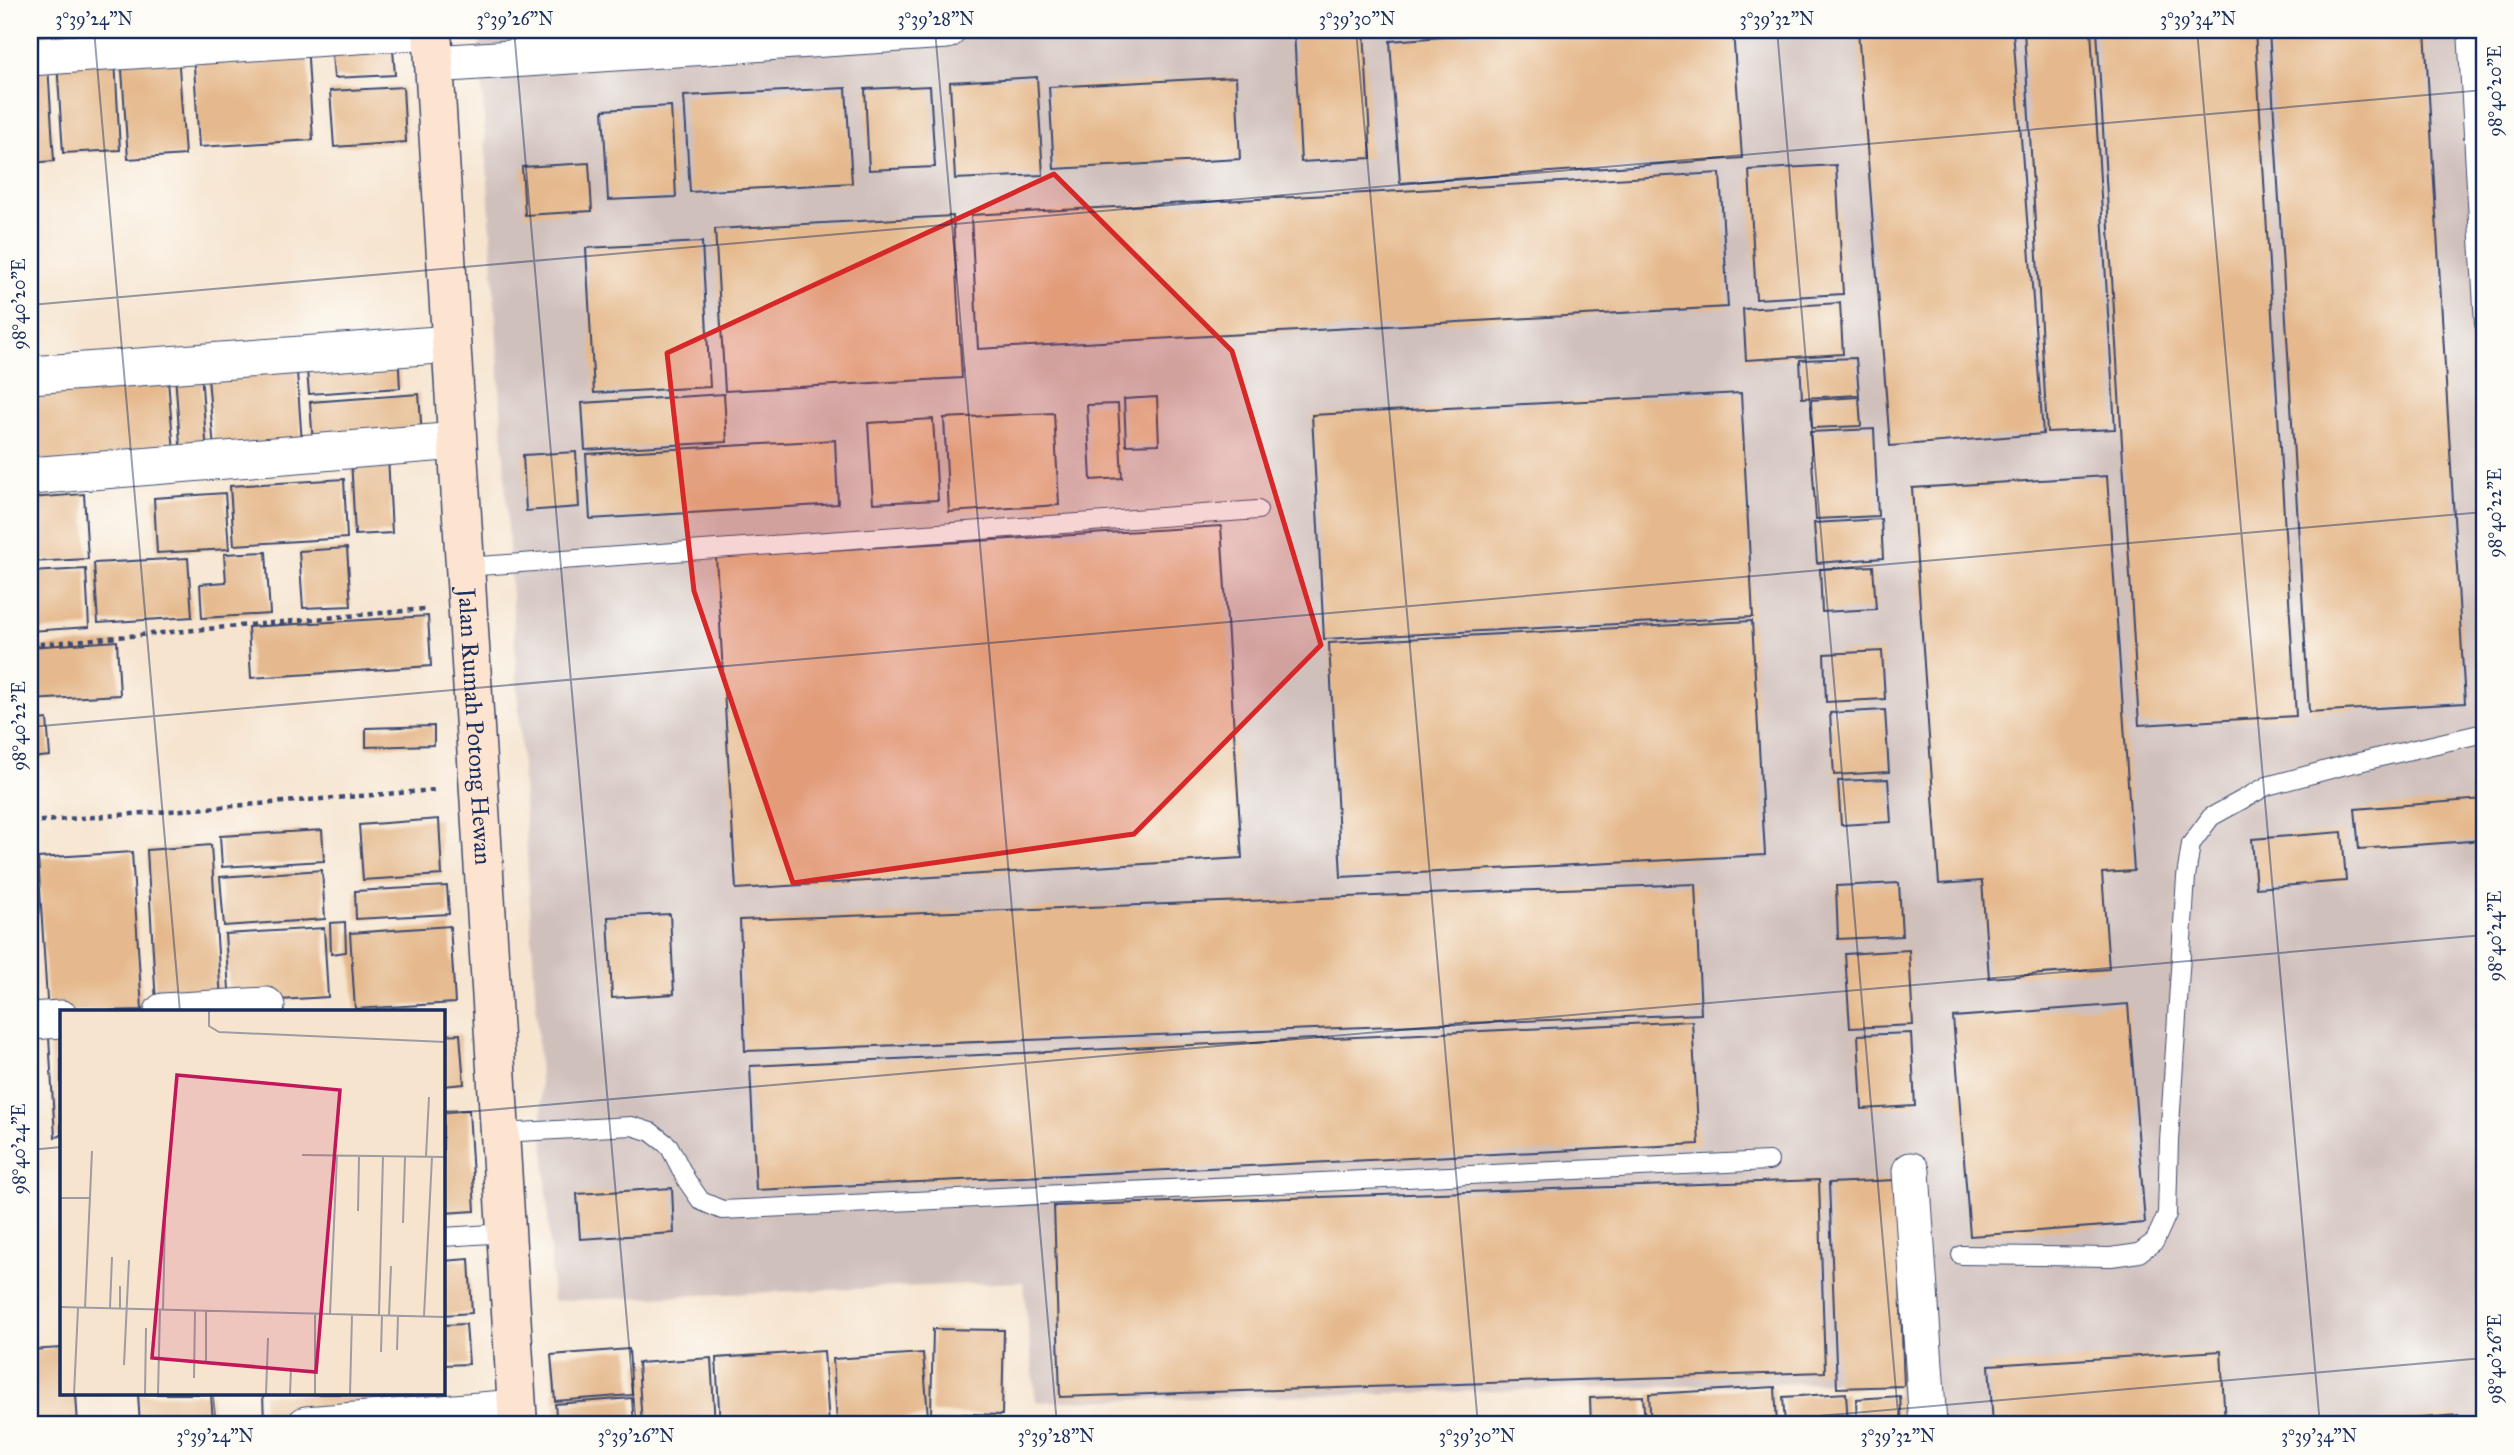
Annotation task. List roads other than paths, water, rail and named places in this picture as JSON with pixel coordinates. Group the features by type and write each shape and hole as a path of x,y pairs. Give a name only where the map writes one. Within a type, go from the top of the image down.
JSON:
{"street":[{"path":"30,57 432,41 947,30"},
{"name":"Jalan Rumah Potong Hewan","path":"432,41 518,1417"},
{"path":"30,374 451,344"},
{"path":"30,476 457,441"},
{"path":"197,1010 266,1006"},
{"path":"30,1021 60,1019"},
{"path":"1911,1171 1928,1425"},
{"path":"306,1425 518,1417"}],"lane":[{"path":"2467,30 2484,324"},
{"path":"465,567 1258,510"},
{"path":"1961,1255 2111,1258 2139,1253 2155,1241 2167,1214 2169,1141 2186,877 2191,844 2211,817 2267,786 2343,765 2484,733"},
{"path":"500,1133 632,1126 651,1132 669,1146 687,1181 701,1200 722,1210 1769,1161"},
{"path":"444,1237 507,1233"}]}
